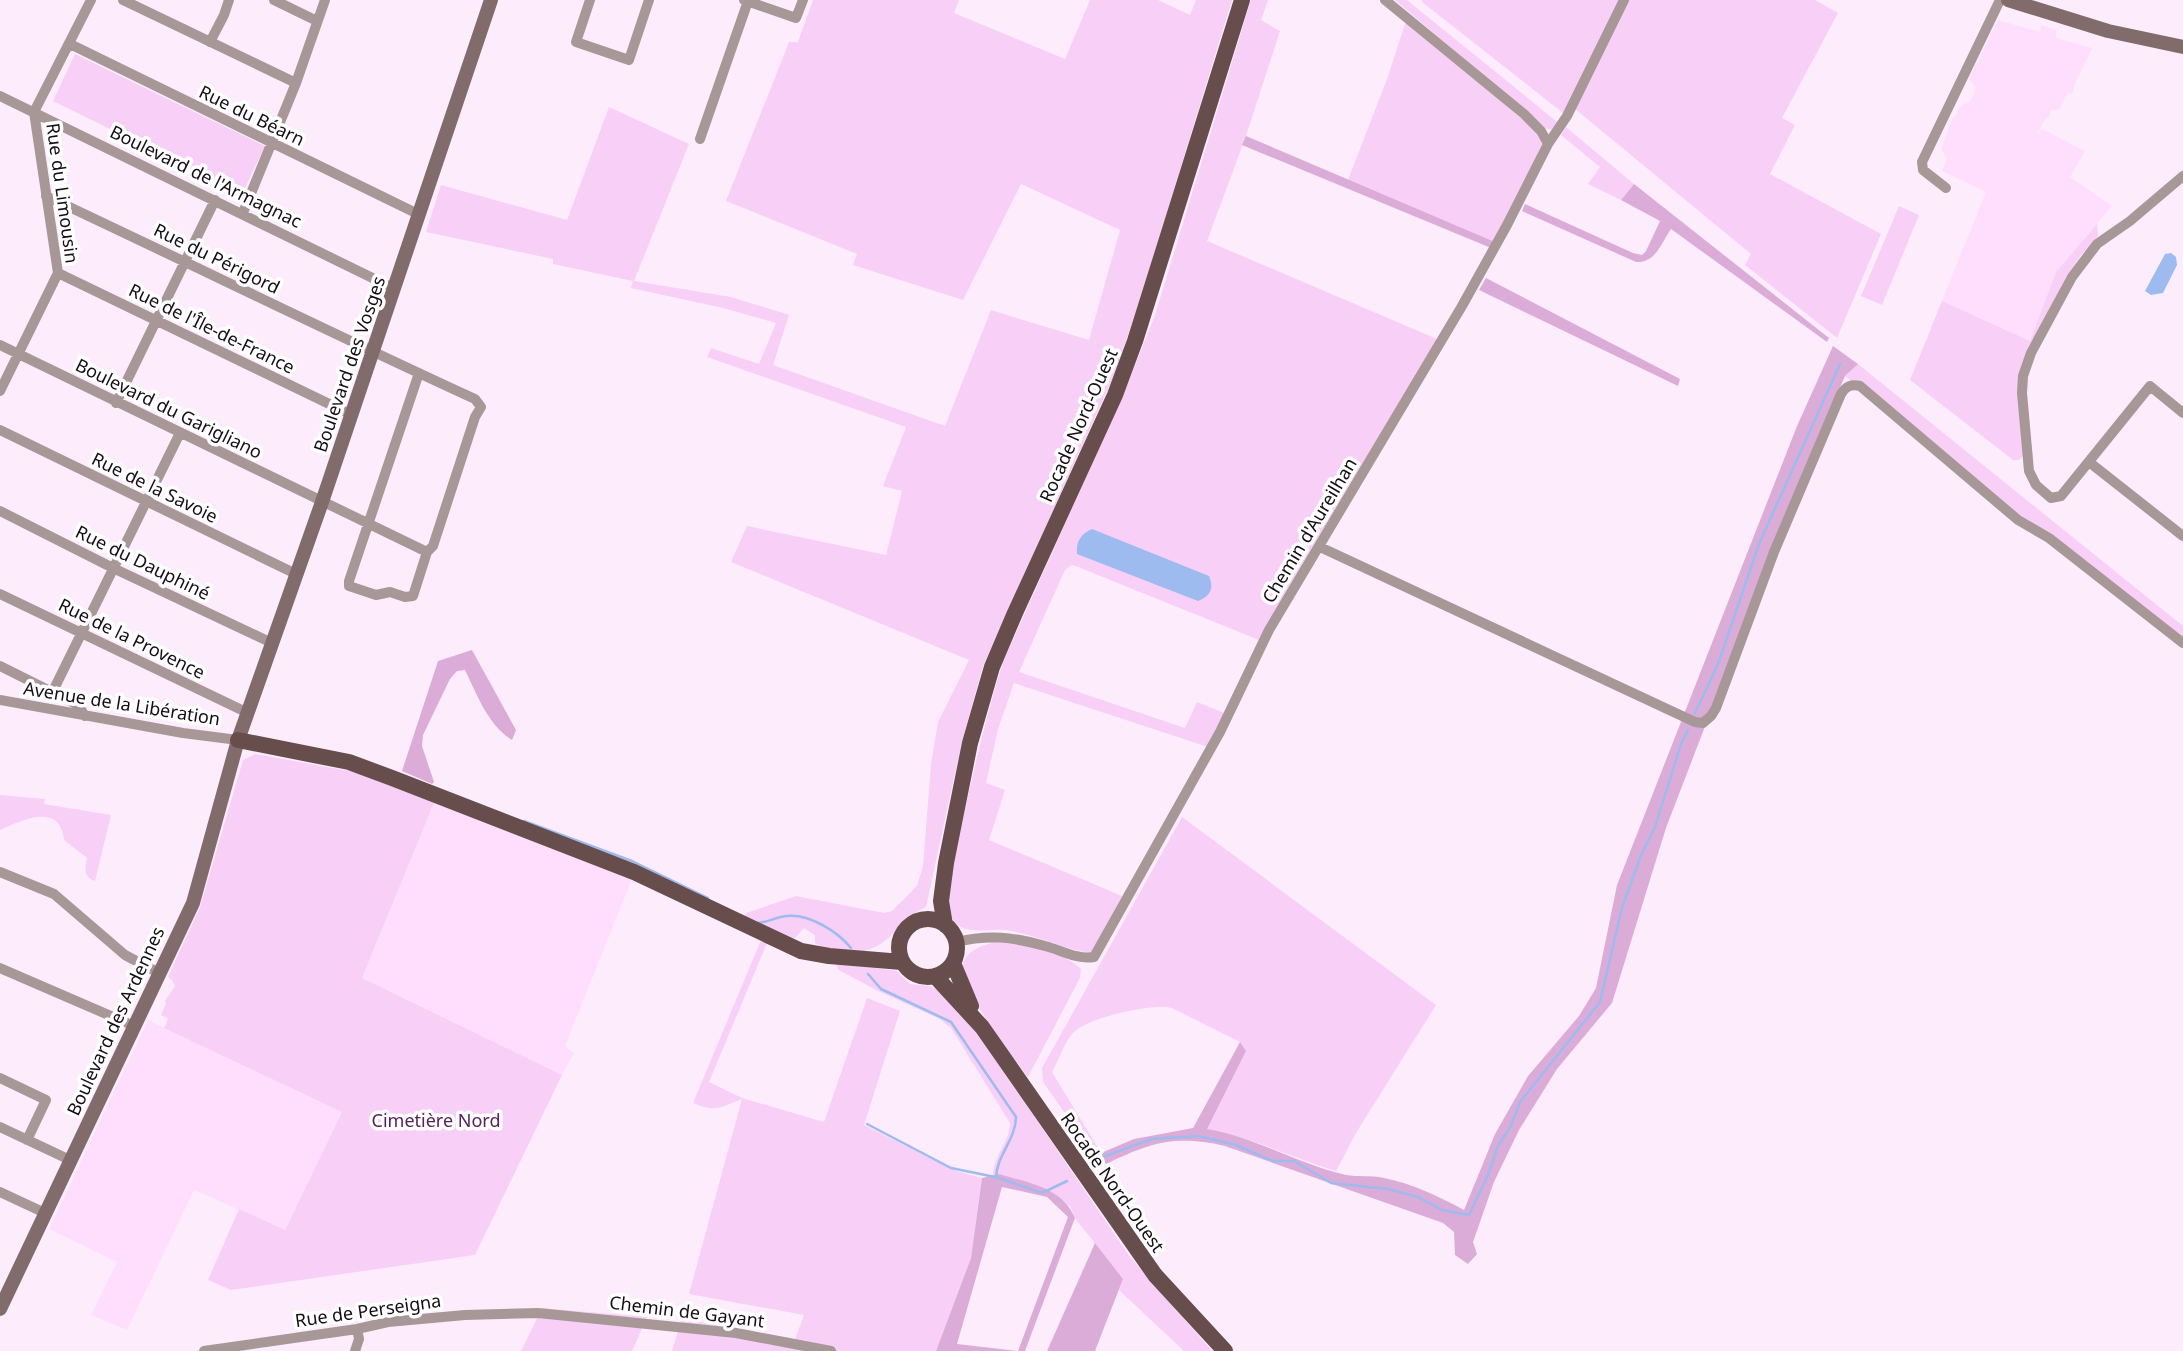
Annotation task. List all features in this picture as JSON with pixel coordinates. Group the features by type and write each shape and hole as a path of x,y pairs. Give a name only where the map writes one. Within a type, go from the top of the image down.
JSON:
{"main road":[{"name":"Boulevard des Vosges","path":"238,740 421,215 491,0"},
{"name":"Rocade Nord-Ouest","path":"945,925 941,901 946,863 970,743 992,667 1014,613 1115,395 1131,352 1241,0"},
{"path":"2008,0 2108,31 2183,47"},
{"path":"238,740 349,762 634,872 801,951 902,962"},
{"name":"Boulevard des Ardennes","path":"0,1309 193,902 238,740"},
{"name":"Rocade Nord-Ouest","path":"922,919 946,863"},
{"path":"922,919 932,919 945,925 956,942 953,963 942,974 916,975 902,962 900,942 908,927 922,919"},
{"path":"864,958 900,942"},
{"name":"Rocade Nord-Ouest","path":"953,963 982,1027"},
{"name":"Rocade Nord-Ouest","path":"935,976 982,1027 1155,1275 1225,1351"}],"street":[{"path":"34,112 91,0"},
{"path":"122,0 296,83"},
{"path":"210,42 229,0"},
{"path":"274,0 317,21"},
{"path":"243,212 296,83 325,0"},
{"path":"590,0 576,42 629,60 649,0"},
{"path":"700,139 746,1 796,18 803,0"},
{"path":"1385,0 1524,114 1541,131 1548,144"},
{"name":"Chemin d'Aureilhan","path":"956,942 1002,936 1047,946 1078,957 1094,957 1220,732 1269,630 1462,306 1507,225 1548,144 1567,116 1624,0"},
{"path":"1947,188 1923,170 1923,162 2000,0"},
{"name":"Rue du Béarn","path":"70,44 421,215"},
{"name":"Boulevard de l'Armagnac","path":"0,96 243,212 395,289"},
{"name":"Rue du Limousin","path":"0,390 58,273 34,112"},
{"path":"2183,176 2130,221 2097,244 2072,277 2031,353 2022,393 2029,471 2036,485 2051,498 2060,496 2150,386 2183,413"},
{"name":"Rue du Périgord","path":"46,196 480,403 481,407 475,417 433,546 428,552"},
{"path":"116,402 215,200"},
{"name":"Rue de l'Île-de-France","path":"58,273 352,415"},
{"name":"Boulevard du Garigliano","path":"0,345 428,552"},
{"path":"419,373 349,586 376,595 390,592 411,598 428,552"},
{"path":"1320,547 1605,681 1695,722 1703,723 1716,708 1774,552 1841,394 1853,384 1860,386 2018,520 2049,538 2183,643"},
{"name":"Rue de la Savoie","path":"0,430 296,574"},
{"path":"53,691 180,433"},
{"path":"2089,462 2183,536"},
{"name":"Rue du Dauphiné","path":"0,511 272,643"},
{"name":"Rue de la Provence","path":"0,594 248,713"},
{"path":"0,666 78,705 85,716"},
{"name":"Avenue de la Libération","path":"0,700 238,740"},
{"path":"0,872 54,894 125,955 159,973"},
{"path":"0,968 134,1026"},
{"path":"0,1078 46,1100 27,1140"},
{"path":"0,1127 70,1160"},
{"path":"0,1192 45,1213"},
{"name":"Rue de Perseigna","path":"204,1351 245,1347 388,1322 451,1316 538,1313"},
{"name":"Chemin de Gayant","path":"538,1313 736,1333 831,1351"},
{"path":"355,1351 359,1339 357,1329"}],"shaded area":[{"path":"1998,20 2040,32 2041,25 2056,30 2056,38 2092,48 2073,93 2067,94 2059,110 2051,110 2049,118 2046,117 2037,135 2042,129 2085,151 2070,177 2112,206 2056,272 2030,341 1942,301 1986,192 1942,171 1947,159 1941,149 1953,117 1961,105 1970,102 1976,88 1969,79"},
{"path":"1246,136 1495,242 1491,248 1242,145"},
{"path":"1634,184 1829,338 1827,342 1671,229 1653,256 1636,262 1522,211 1525,204 1642,255 1660,221 1621,200"},
{"path":"1486,278 1680,379 1678,386 1479,290"},
{"path":"1833,346 1858,364 1845,376 1797,487 1666,828 1612,1003 1557,1069 1519,1130 1494,1182 1473,1242 1477,1254 1468,1264 1455,1255 1454,1232 1443,1223 1225,1146 1192,1141 1164,1143 1137,1150 1106,1164 1101,1153 1134,1139 1193,1128 1240,1042 1246,1051 1207,1129 1242,1138 1346,1175 1379,1177 1405,1184 1464,1210 1495,1134 1528,1076 1579,1016 1596,988 1617,885 1797,426"},
{"path":"472,650 516,730 512,740 496,726 484,709 465,670 457,671 450,679 423,735 422,746 434,782 432,784 402,771 438,661"},
{"path":"434,803 632,879 565,1046 574,1053 562,1075 362,978"},
{"path":"148,1020 342,1112 285,1230 194,1190 127,1330 91,1315 117,1262 49,1229"},
{"path":"999,1174 1043,1188 1062,1199 1075,1218 1025,1351 1018,1351 936,1351 971,1258 982,1178","holes":["1002,1187 1047,1197 1068,1217 1018,1351 957,1344"]},
{"path":"1095,1243 1123,1279 1095,1351 1047,1351"}],"green space":[{"path":"813,0 959,0 954,13 1065,59 1090,0 1158,0 1190,15 1196,0 1232,0 1115,373 983,666 962,741 926,907 914,914 878,946 854,952 820,946 815,943 815,935 804,928 795,938 789,939 744,918 746,913 796,896 884,913 892,911 917,886 923,866 931,764 938,722 969,660 731,562 747,526 886,555 902,491 883,486 906,427 707,357 711,348 759,364 776,323 723,308 631,288 633,281 553,264 553,259 426,232 441,185 567,220 609,107 689,144 634,281 731,297 789,315 773,365 945,426 991,310 1089,340 1120,230 1021,184 963,300 853,265 857,254 726,201 789,42 798,42"},
{"path":"1251,0 1268,0 1261,20 1280,31 1246,136 1207,241 1437,339 1259,640 1078,567 1072,565 1065,570 1019,672 1185,728 1197,702 1227,714 1208,747 1014,683 998,729 986,783 1005,790 989,840 1122,896 1091,953 1016,932 966,929 956,923 945,905 978,752 1003,662 1125,391 1155,315"},
{"path":"1395,0 1407,0 1561,125 1554,130 1547,129"},
{"path":"1422,0 1815,0 1838,13 1782,118 1795,125 1770,174 1881,234 1837,338 1745,265 1751,254 1569,104 1563,113"},
{"path":"1406,21 1536,131 1542,144 1495,242 1348,180"},
{"path":"75,54 265,146 242,194 53,101"},
{"path":"1566,127 1634,184 1621,200 1588,184 1600,167 1561,135"},
{"path":"1899,206 1919,215 1882,305 1861,296"},
{"path":"2097,224 2098,236 2095,242 2081,255 2066,277 2029,350 2024,455 2019,460 2013,460 1910,380 1942,301 2030,341 2056,272"},
{"path":"1858,364 2183,626 2183,647 1845,376"},
{"name":"Cimetière Nord","path":"255,754 355,772 434,803 362,978 562,1075 475,1255 231,1290 208,1280 239,1209 285,1230 342,1112 164,1028 168,1019 161,1015 165,1001 175,986 168,977 200,907 243,760"},
{"path":"0,795 45,799 44,804 111,815 95,881 87,875 87,858 64,840 61,828 48,817 28,819 0,830"},
{"path":"1182,817 1436,1005 1356,1133 1336,1171 1256,1142 1206,1129 1246,1051 1240,1042 1172,1008 1150,1008 1120,1013 1091,1022 1073,1033 1064,1047 1052,1072 1101,1153 1095,1156 1043,1082 1042,1068"},
{"path":"761,940 767,943 709,1082 742,1098 824,1122 867,998 900,1011 864,1125 956,1171 982,1178 971,1258 936,1351 672,1351 682,1319 795,1339 804,1315 689,1294 742,1099 713,1108 693,1103"},
{"path":"999,941 1053,953 1081,969 1080,978 1028,1077 989,1024 964,979 962,969 966,957 975,949"},
{"path":"839,963 897,971 910,984 930,986 942,992 985,1044 1130,1257 1212,1351 1184,1351 1119,1290 1123,1279 1075,1218 1070,1206 999,1174 993,1176 1010,1123 951,1028 940,1019 839,970 836,965"},
{"path":"542,1308 647,1317 632,1351 521,1351"}],"water":[{"path":"2171,253 2176,257 2177,265 2163,293 2151,295 2145,291 2165,254"},
{"path":"1092,529 1209,576 1210,591 1198,601 1077,554 1080,538"}],"waterway":[{"path":"1695,713 1718,664 1759,544 1840,364"},
{"path":"1100,1158 1152,1139 1198,1136 1236,1145 1273,1161 1294,1161 1331,1183 1388,1189 1418,1197 1442,1210 1469,1215 1520,1102 1600,1002 1622,908 1641,855 1655,827 1681,744 1688,730"},
{"path":"524,821 632,861 708,898"},
{"path":"758,923 786,916 804,917 831,930 851,948"},
{"path":"868,974 881,989 951,1022 1016,1117 1013,1133 996,1177 1042,1193 1067,1181"},
{"path":"867,1124 951,1168 995,1177"}]}
